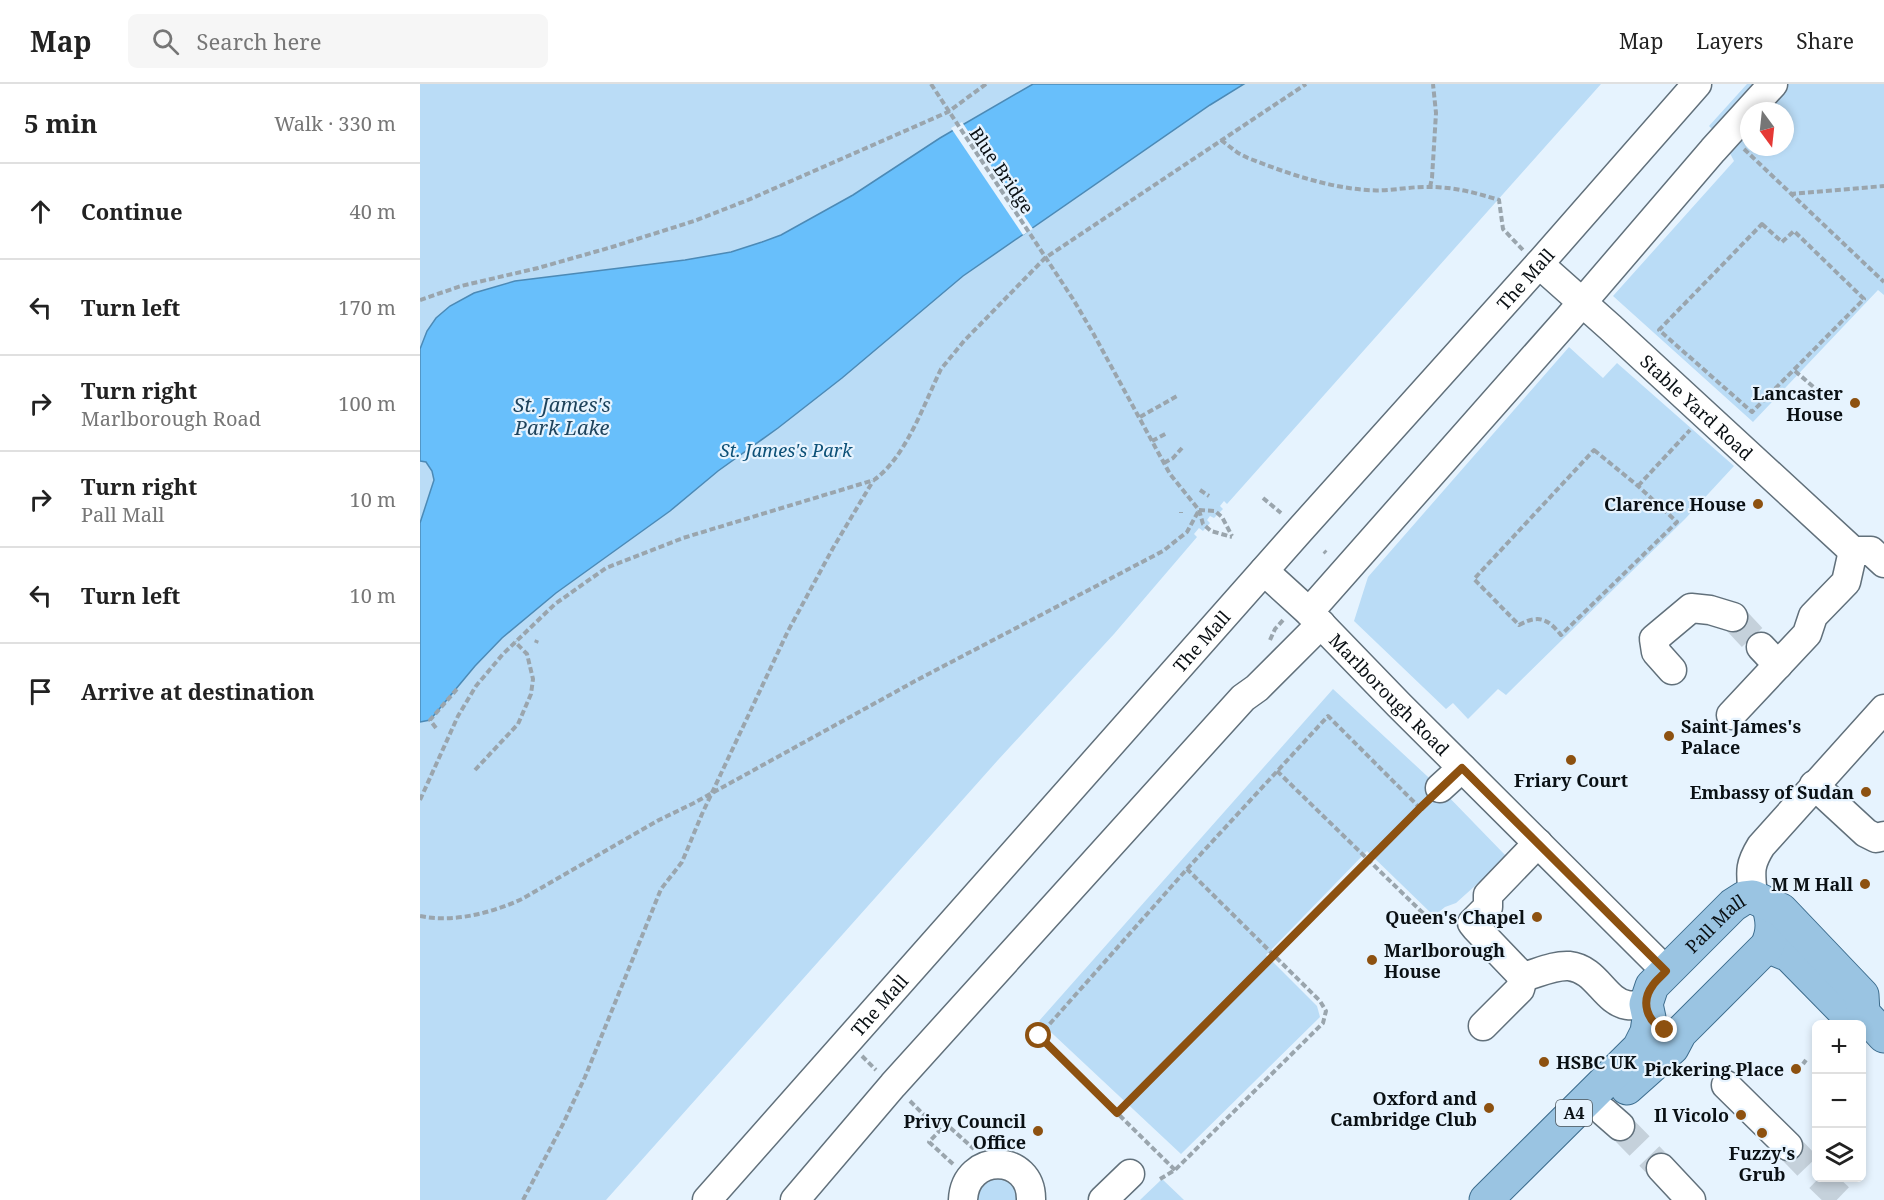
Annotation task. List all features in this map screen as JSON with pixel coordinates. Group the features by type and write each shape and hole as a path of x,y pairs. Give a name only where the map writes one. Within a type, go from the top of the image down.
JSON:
{"main road":[{"name":"Pall Mall","path":"1486,1200 1639,1048 1647,1032 1652,986 1733,905 1744,898 1760,900"},
{"path":"1760,900 1773,928 1767,946 1789,955 1846,1013 1874,1025"},
{"path":"1760,900 1781,910 1862,995 1874,1025"},
{"name":"A4","path":"1516,1200 1612,1119 1634,1081 1672,1048 1680,1033 1767,946"},
{"path":"1648,1011 1658,1027 1680,1033"}],"street":[{"name":"The Mall","path":"707,1200 1697,84"},
{"path":"795,1200 893,1085 1242,698 1257,688 1582,302 1773,84"},
{"name":"Stable Yard Road","path":"1539,264 1853,551 1871,550 1884,563"},
{"path":"1731,715 1769,656 1807,634 1813,616 1846,582 1853,551"},
{"name":"Marlborough Road","path":"1264,571 1315,618 1666,971"},
{"path":"1672,670 1656,652 1654,639 1691,608 1710,610 1732,618"},
{"path":"1760,900 1751,876 1752,860 1761,846 1884,709"},
{"path":"1430,798 1462,768"},
{"path":"1814,785 1866,834 1876,838 1884,836"},
{"path":"1523,977 1472,923 1488,907 1488,895 1538,843"},
{"path":"1523,977 1569,966 1591,975 1618,1002 1648,1011"},
{"path":"1483,1026 1520,989 1523,977"},
{"path":"1726,1085 1788,1146"},
{"path":"963,1200 965,1187 970,1177 989,1165 1000,1164 1021,1173 1028,1182 1031,1200"},
{"path":"1661,1168 1691,1200"},
{"path":"1103,1200 1130,1174"}],"path":[{"name":"Blue Bridge","path":"931,84 1093,333 1164,463 1199,510 1203,524 1211,531 1232,537 1222,517 1215,511 1199,510"},
{"path":"420,300 461,286 538,268 612,247 694,221 748,200 948,111 986,84"},
{"path":"420,800 458,716 476,686 502,654 555,604 606,568 683,538 874,480 882,475 909,437 941,369 964,341 1045,258 1306,84"},
{"path":"1430,187 1436,113 1433,84"},
{"path":"1728,134 1884,282"},
{"path":"1221,140 1238,153 1268,166 1339,187 1369,190 1430,187 1454,189 1499,200 1503,229 1539,264"},
{"path":"1790,194 1884,186"},
{"path":"1762,224 1782,242 1794,231 1864,299 1794,371 1752,412 1659,330 1762,224"},
{"path":"947,362 952,366"},
{"path":"1794,371 1817,390"},
{"path":"1140,417 1177,396"},
{"path":"1638,486 1695,425"},
{"path":"1152,441 1167,433"},
{"path":"1164,463 1173,458 1182,448"},
{"path":"1594,450 1638,486 1677,522 1561,635 1553,625 1540,618 1528,620 1519,625 1474,579 1594,450"},
{"path":"523,1200 585,1077 661,889 682,862 788,631 833,548 874,480"},
{"path":"1200,490 1209,496"},
{"path":"1263,498 1281,513"},
{"path":"420,916 433,919 484,914 522,899 659,820 917,680 1163,551 1187,532 1199,510"},
{"path":"475,770 518,724 531,694 532,679 527,654 515,642"},
{"path":"436,728 430,720 457,689"},
{"path":"1117,1113 1430,798 1328,716 1039,1036 1117,1113 1175,1170"},
{"path":"1277,771 1428,918"},
{"path":"1160,1179 1175,1170 1323,1023 1326,1011 1320,1001 1188,869"},
{"path":"962,1171 929,1142 939,1130 946,1124 979,1153"}],"green space":[{"name":"St. James's Park","path":"420,84 1601,84 1227,504 1224,501 1220,506 1223,509 1214,518 1210,516 1207,520 1210,523 1203,531 1199,528 1194,534 1197,537 1114,634 998,760 606,1200 420,1200"},
{"path":"1747,84 1884,84 1884,295 1878,290 1753,422 1613,296 1734,161 1723,140 1709,126"},
{"path":"1569,347 1603,378 1617,363 1734,466 1685,519 1506,695 1498,689 1468,719 1453,703 1446,709 1354,621 1368,577"},
{"path":"1333,689 1440,788 1507,857 1456,903 1445,907 1434,916 1367,851 1266,955 1317,1006 1320,1017 1181,1154 1039,1021"},
{"path":"1008,1174 1023,1200 971,1200 974,1186"},
{"path":"1162,1179 1184,1200 1140,1200"}],"water":[{"name":"St. James's Park Lake","path":"1033,84 1244,84 1210,105 963,276 842,378 778,428 718,471 670,511 556,593 502,638 475,666 430,720 420,722 420,523 434,480 432,471 426,462 420,461 420,349 427,331 436,318 450,306 474,293 515,281 685,260 731,252 781,235 853,195 940,138"}],"pier":[{"path":"962,122 1033,229 1023,235 951,128"}],"tunnel":[{"path":"1733,617 1761,647"},
{"path":"1620,1126 1661,1168"},
{"path":"1788,1146 1812,1171"},
{"path":"1823,1182 1842,1200"}],"place":[{"name":"Lancaster House","path":"1855,403"},
{"name":"Clarence House","path":"1758,504"},
{"name":"Saint James's Palace","path":"1669,736"},
{"name":"Friary Court","path":"1571,760"},
{"name":"Embassy of Sudan","path":"1866,792"},
{"name":"M M Hall","path":"1865,884"},
{"name":"Queen's Chapel","path":"1537,917"},
{"name":"Marlborough House","path":"1372,960"},
{"name":"HSBC UK","path":"1544,1062"},
{"name":"Pickering Place","path":"1796,1069"},
{"name":"Oxford and Cambridge Club","path":"1489,1108"},
{"name":"Il Vicolo","path":"1741,1115"},
{"name":"Privy Council Office","path":"1038,1131"},
{"name":"Fuzzy's Grub","path":"1762,1133"}],"route":[{"path":"1039,1036 1117,1113 1462,768 1666,971 1652,986 1646,1005 1649,1017 1658,1027 1665,1030"}]}
